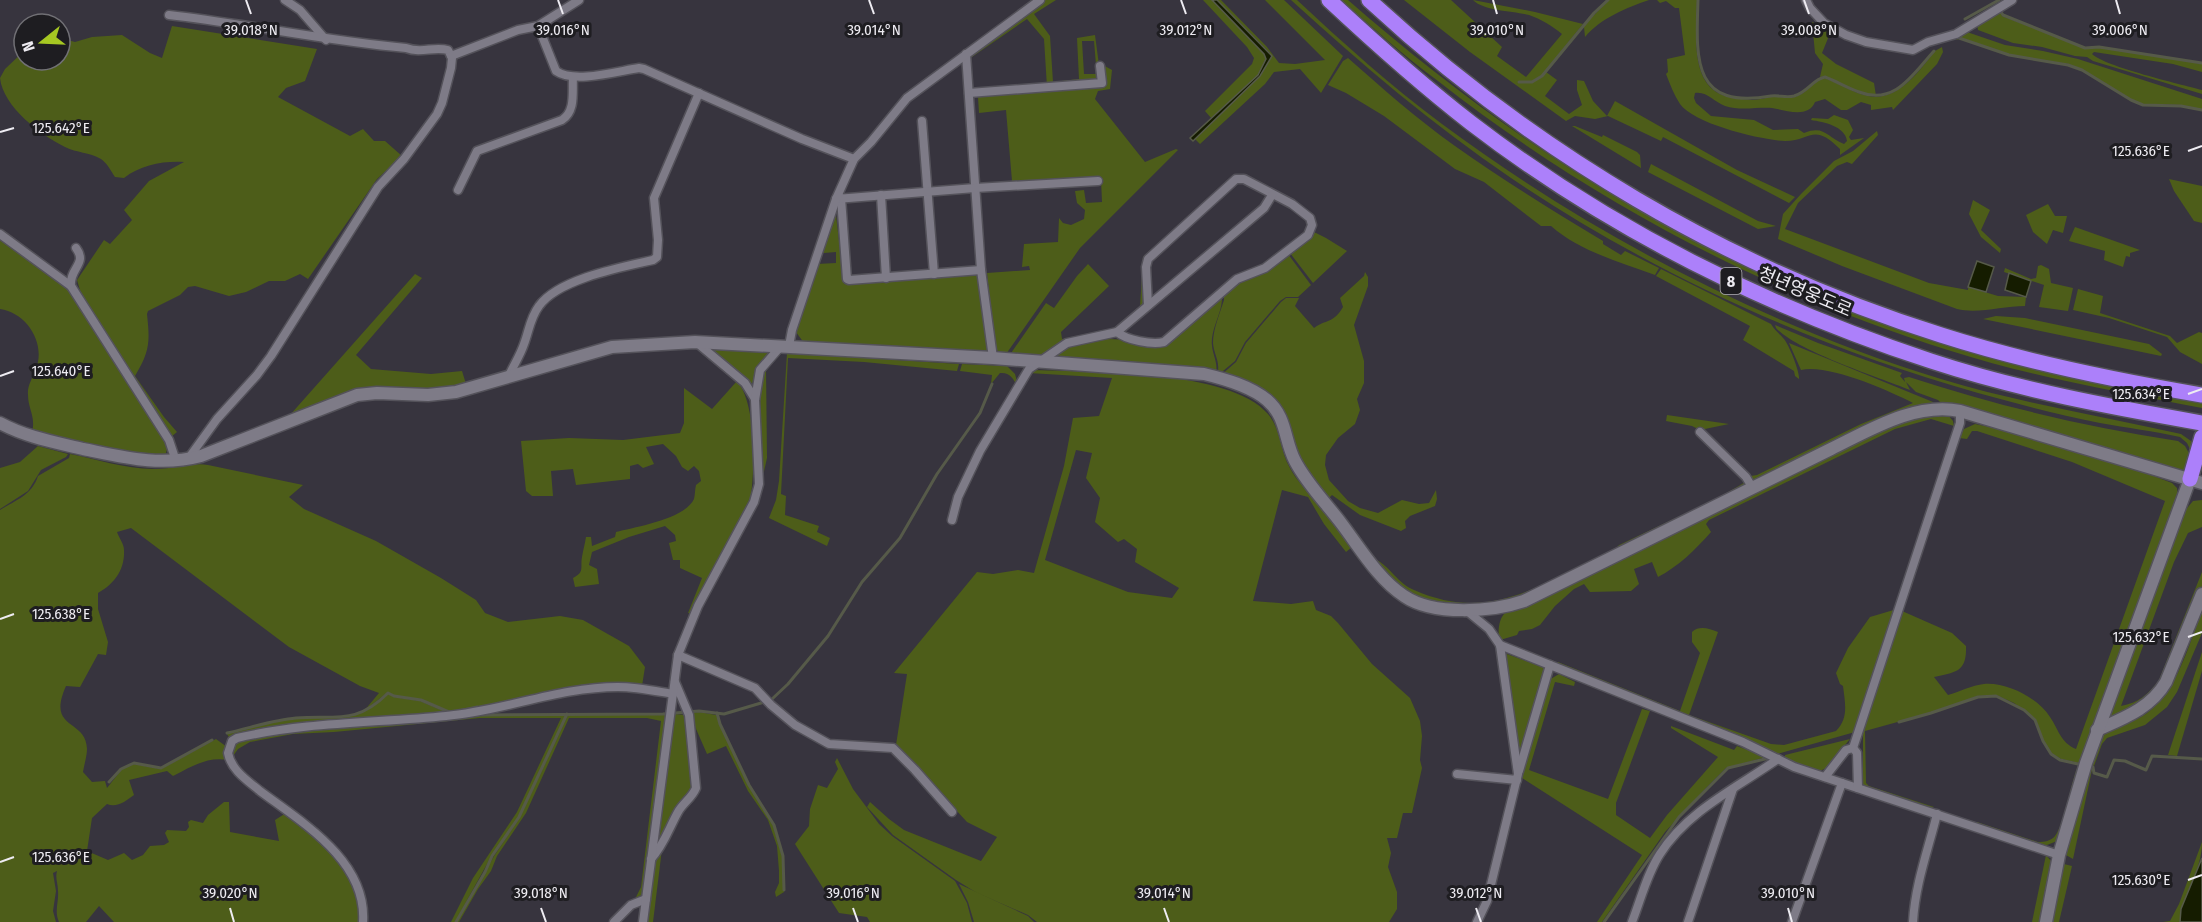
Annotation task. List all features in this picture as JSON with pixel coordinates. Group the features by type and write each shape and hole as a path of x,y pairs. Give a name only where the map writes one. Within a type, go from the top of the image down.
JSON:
{"highway":[{"name":"청년영웅도로","path":"1329,0 1412,75 1472,123 1535,168 1642,235 1726,279 1863,337 1934,362 2076,399 2202,423"},
{"name":"청년영웅도로","path":"1369,0 1488,102 1550,146 1664,216 1737,254 1872,312 1942,336 2082,372 2202,395"},
{"path":"2196,481 2202,437"}],"street":[{"path":"285,0 300,10 326,40"},
{"path":"451,56 518,30 538,26 579,0"},
{"path":"643,922 678,655 698,606 754,502 759,484 755,400 760,370 785,346 854,159 907,98 1040,0"},
{"path":"1806,0 1824,23 1846,35 1866,42 1913,50 1928,42 1956,33 2012,0"},
{"path":"169,15 209,19 326,40 406,48 418,52 443,49 448,50 451,56 451,68 437,114 404,159 378,187 257,375 182,460"},
{"path":"538,26 556,71 573,77 639,68 802,139 854,159"},
{"path":"966,54 981,270 993,358"},
{"path":"969,93 1102,83 1100,66"},
{"path":"458,190 477,151 568,116 572,109 573,77"},
{"path":"508,378 525,344 535,313 546,299 590,276 657,257 658,240 654,198 699,93"},
{"path":"922,121 934,274"},
{"path":"1117,332 1122,336 1157,343 1164,342 1237,279 1264,268 1308,235 1312,225 1308,215 1242,178 1232,181 1148,259 1146,267 1148,305"},
{"path":"838,199 1098,181"},
{"path":"881,195 886,278"},
{"path":"952,520 958,497 980,451 1023,377 1037,362 1067,343 1117,332 1264,208 1272,195"},
{"path":"838,199 847,279 849,280 981,270"},
{"path":"0,234 71,285 182,460"},
{"path":"71,285 72,274 81,255 76,248"},
{"path":"0,423 43,440 139,460 182,460 357,395 442,393 508,378 612,347 695,342 993,358 1204,374 1230,381 1259,394 1272,405 1282,420 1291,451 1300,469 1386,580 1405,597 1416,602 1467,610 1504,607 1535,597 1868,431 1908,415 1937,408 1960,411 2196,481 2097,730 2059,855 2046,922"},
{"path":"695,342 745,382 755,400"},
{"path":"1853,748 1960,423 1960,411"},
{"path":"1700,432 1746,477 1752,487"},
{"path":"2097,730 2146,706 2160,693 2202,594"},
{"path":"1467,610 1489,629 1500,645 1517,777"},
{"path":"1500,645 1743,742 1794,767 2059,855"},
{"path":"678,655 755,688 795,724 829,744 893,748 952,812"},
{"path":"1477,922 1487,901 1517,777 1550,665"},
{"path":"651,859 660,850 679,810 696,788 688,713 674,682"},
{"path":"363,922 363,902 352,874 326,843 234,767 228,753 232,741 276,730 448,716 560,693 601,688 644,689 673,694"},
{"path":"1825,777 1846,750 1853,748"},
{"path":"1853,748 1857,753 1858,788"},
{"path":"1632,922 1660,854 1692,818 1778,759"},
{"path":"1457,774 1517,777"},
{"path":"1792,922 1842,783"},
{"path":"1688,922 1734,788"},
{"path":"1913,922 1918,885 1937,814"},
{"path":"614,922 631,905 646,900"}],"green space":[{"path":"1044,0 1056,0 1034,14 1050,36 1053,82 1079,79 1077,38 1095,35 1099,65 1096,65 1094,41 1082,41 1084,74 1096,74 1097,80 1047,87 1044,39 1027,19 972,57 971,54"},
{"path":"1203,0 1212,0 1264,54 1266,59 1258,75 1212,119 1205,111 1252,64 1254,58 1247,47"},
{"path":"1217,0 1221,0 1267,47 1279,63 1295,64 1325,60 1265,0 1284,0 1343,56 1321,93 1300,69 1274,72 1265,84 1200,144 1195,139 1260,76 1270,53"},
{"path":"1291,0 1297,0 1423,110 1499,165 1619,239 1681,272 1809,332 1941,379 2031,402 2181,434 2191,441 2193,455 2187,443 2180,437 2100,423 2023,405 1916,374 1855,353 1795,330 1678,276 1565,213 1482,158 1398,93"},
{"path":"1341,0 1348,0 1485,110 1557,160 1709,249 1788,286 1869,319 2015,363 2202,403 2202,408 2013,369 1951,351 1882,328 1747,272 1619,204 1557,166 1496,125 1425,71"},
{"path":"1404,0 1451,0 1502,47 1497,56 1526,77 1562,34 1533,17 1491,9 1473,0 1583,24 1542,75 1532,81 1519,82 1534,81 1540,78 1546,72 1557,80 1545,96 1569,114 1582,105 1577,90 1577,80 1584,81 1593,101 1607,116 1615,101 1737,170 1795,197 1789,203 1663,137 1661,141 1608,116 1595,119 1575,116 1566,121 1470,52"},
{"path":"1609,0 1649,0 1606,19 1585,37 1585,24"},
{"path":"1657,0 1697,0 1697,52 1703,77 1710,87 1720,94 1731,97 1758,100 1775,96 1794,97 1824,78 1862,95 1879,97 1898,90 1907,83 1935,51 1942,47 1943,52 1937,64 1893,110 1892,107 1871,110 1871,105 1861,102 1847,110 1841,110 1825,99 1815,102 1812,107 1802,112 1772,108 1737,108 1725,106 1707,95 1695,93 1696,103 1711,116 1754,120 1773,130 1798,129 1804,133 1817,130 1844,144 1847,141 1838,128 1811,120 1812,118 1828,119 1834,115 1848,120 1853,130 1849,137 1851,140 1864,138 1840,155 1840,149 1824,136 1812,135 1785,141 1760,138 1713,124 1688,111 1678,101 1666,74 1668,72 1667,59 1685,55 1679,8 1675,8 1666,1 1660,3"},
{"path":"2000,10 2002,16 2085,48 2105,48 2202,64 2202,72 2173,64 2094,52 2092,54 2127,70 2202,90 2202,94 2093,61 2087,57 2013,43 1978,30 1977,24"},
{"path":"1812,22 1831,31 1822,53 1836,64 1874,83 1876,96 1858,92 1825,76 1820,77 1823,64 1815,53"},
{"path":"172,26 317,49 305,81 286,88 278,97 350,136 363,129 374,141 385,141 402,156 377,179 308,279 300,274 285,281 269,281 246,292 229,296 195,286 188,287 180,295 148,311 148,346 144,360 135,376 177,432 171,437 82,297 77,280 104,240 110,244 132,220 124,210 149,181 184,162 152,165 124,178 115,177 101,159 65,147 35,128 8,99 0,78 12,62 12,72 72,72 72,41 92,37 122,35 162,58"},
{"path":"1967,32 2005,45 2078,59 2202,99 2202,110 2181,105 2143,104 2131,100 2069,64 2009,55 1965,39 1957,40 1956,38"},
{"path":"1348,58 1413,114 1455,146 1528,195 1603,241 1603,244 1621,255 1625,251 1659,268 1655,275 1587,249 1551,226 1541,226 1484,182 1455,169 1384,116 1328,85 1343,61"},
{"path":"1103,65 1112,70 1110,89 1098,91 1095,99 1145,162 1178,150 1080,248 1004,357 995,348 987,273 1030,270 1029,266 1022,267 1024,244 1058,242 1059,218 1063,223 1071,225 1084,219 1085,210 1077,203 1075,191 1084,190 1086,203 1102,202 1101,179 1012,181 1006,110 979,113 978,97 1103,87"},
{"path":"1572,126 1602,137 1603,135 1637,152 1640,155 1641,168"},
{"path":"1877,131 1878,135 1852,164 1847,162 1837,166 1798,203 1785,229 1929,283 1968,290 1968,287 1998,296 2026,297 2025,306 1973,311 1957,309 1842,266 1778,239 1783,214 1801,194 1834,161 1853,151"},
{"path":"1651,164 1758,221 1776,226 1758,229 1648,172"},
{"path":"2169,179 2202,186 2202,223 2194,221 2174,191"},
{"path":"1973,200 1990,210 1981,230 2001,249 2000,253 1981,237 1969,214"},
{"path":"2048,204 2055,216 2067,216 2063,233 2053,230 2047,244 2033,232 2026,215"},
{"path":"836,215 844,284 979,274 988,352 804,343 796,332 796,326 817,264 836,263 836,252 821,251"},
{"path":"1183,221 1184,223 1144,268 1143,305 1113,331 1070,340 1041,357 1009,356 1046,303 1054,308 1088,264 1109,286 1061,332 1062,339 1113,329 1140,307 1143,257"},
{"path":"2075,227 2140,250 2130,253 2130,257 2126,256 2123,267 2104,260 2105,251 2069,241"},
{"path":"1312,231 1347,251 1313,283 1290,253"},
{"path":"0,237 66,287 168,445 165,457 134,457 32,432 33,422 28,391 36,369 38,349 32,331 26,323 18,316 0,309"},
{"path":"1288,254 1311,285 1298,297 1286,297 1280,301 1245,342 1235,361 1217,376 1218,366 1213,338 1224,295 1238,282"},
{"path":"2038,266 2049,269 2051,283 2073,288 2068,311 2039,307 2044,285 2004,272 2005,268 2031,279 2036,278"},
{"path":"1661,269 1771,324 1789,347 1799,379 1795,376 1794,371 1743,340 1750,326 1656,276"},
{"path":"1365,272 1368,277 1368,286 1354,325 1364,361 1364,383 1357,399 1360,410 1355,424 1338,438 1326,455 1325,465 1329,480 1348,501 1360,508 1378,513 1402,500 1419,504 1429,503 1436,490 1435,506 1410,516 1405,521 1406,528 1401,531 1360,515 1332,495 1328,499 1299,461 1286,416 1280,404 1259,390 1220,376 1236,362 1246,343 1286,298 1299,298 1295,306 1314,328 1333,319 1343,307 1340,298 1364,276"},
{"path":"415,274 422,278 356,355 371,369 431,374 462,371 466,384 422,391 374,391 290,415"},
{"path":"2078,289 2103,296 2100,313 2170,336 2177,343 2199,332 2202,333 2202,364 2180,352 2167,337 2109,318 2073,310"},
{"path":"1222,295 1212,338 1216,375 1056,360 1054,355 1066,348 1092,340 1119,339 1160,345"},
{"path":"1996,316 2025,318 2149,344 2162,354 2161,356 1983,319"},
{"path":"1775,325 1902,373 1900,376 1905,382 1904,378 1909,377 2042,415 2178,441 2185,446 2191,457 2186,471 1943,405 1938,400 1916,392 1906,382 1910,390 1801,346 1786,337"},
{"path":"1789,343 1933,402 1936,406 1753,482 1751,476 1861,424 1913,403 1874,385 1842,374 1813,369 1801,370"},
{"path":"704,347 773,353 755,381 750,384"},
{"path":"787,353 959,364 957,371 864,362 788,358 781,494 786,496 785,515 819,526 817,532 830,538 827,546 769,518 776,500 779,481"},
{"path":"962,364 1007,366 1015,374 1018,385 1017,387 1011,376 1003,373 1000,373 991,384 992,375 960,371"},
{"path":"766,368 767,458 761,485 760,377"},
{"path":"1030,370 1120,373 1191,381 1223,388 1249,399 1272,420 1293,473 1352,547 1346,552 1324,524 1308,497 1282,490 1253,601 1291,604 1313,601 1316,610 1331,616 1372,664 1410,698 1420,721 1422,768 1412,813 1403,813 1397,838 1387,838 1391,853 1388,867 1397,892 1397,909 1389,922 1037,922 1028,915 977,893 956,880 893,835 867,807 870,802 904,830 981,861 997,837 967,822 896,745 907,674 894,673 977,572 993,574 1018,570 1034,573 1064,466 1073,418 1099,416 1112,378 1029,373","holes":["1076,450 1092,453 1086,478 1100,498 1095,522 1118,542 1124,539 1137,549 1135,562 1179,588 1172,598 1128,592 1045,560"]},
{"path":"737,381 744,392 748,406 753,439 750,502 691,614 688,613 702,578 680,568 680,560 673,560 669,543 676,541 675,535 665,526 592,552 589,565 597,569 599,584 575,587 573,578 581,572 586,537 591,537 592,546 615,537 616,532 659,521 681,512 694,499 696,485 701,481 699,471 694,466 688,471 682,467 676,456 663,444 646,447 654,464 643,468 638,464 630,466 630,479 576,485 573,469 551,471 553,496 532,496 526,491 521,441 569,438 623,440 680,433 684,423 684,388 712,409"},
{"path":"1667,415 1729,424 1700,430 1692,426 1666,421"},
{"path":"1948,415 1954,426 1931,419 1895,429 1709,520 1706,524 1711,532 1666,573 1658,577 1652,562 1634,569 1639,584 1631,591 1590,592 1584,584 1574,589 1555,606 1540,625 1500,640 1499,626 1505,613 1638,552 1862,438 1919,416"},
{"path":"1975,424 2014,432 2130,467 2172,483 2177,488 2178,498 2057,841 2042,847 1976,825 1977,822 2038,842 2052,839 2062,822 2079,763 2061,759 2051,753 2043,741 2035,719 2014,703 1996,695 1978,696 1930,713 1865,731 1866,783 1869,786 1934,807 1930,809 1865,787 1863,784 1863,732 1902,611 1952,633 1966,646 1964,662 1958,670 1934,677 1948,695 1984,684 2012,689 2030,698 2045,710 2063,739 2076,749 2165,501 2072,462 1977,431 1972,431 1967,439 1959,438 1964,429"},
{"path":"38,446 68,454 41,470 28,491 0,509 0,468 20,462"},
{"path":"70,454 143,469 194,464 208,465 303,485 289,497 304,509 376,541 441,578 476,600 485,613 508,622 560,616 583,620 629,646 645,667 642,686 597,685 542,694 449,715 290,727 230,739 227,734 279,721 355,715 365,711 376,704 388,694 394,697 420,701 448,713 477,707 448,712 421,699 395,696 388,692 364,711 379,693 360,686 289,647 131,528 117,532 124,548 123,564 114,581 98,593 98,609 108,642 106,655 98,654 80,687 66,686 61,700 64,718 85,739 87,752 83,772 92,782 105,781 107,788 122,769 134,764 161,769 216,739 227,747 228,760 206,761 173,776 167,771 129,780 134,795 125,802 107,804 92,818 87,851 108,860 124,853 132,860 143,855 150,846 164,845 169,842 165,833 167,830 186,831 189,827 188,822 191,820 203,823 208,815 224,802 229,802 230,832 279,841 275,820 286,813 326,846 348,872 359,904 359,922 114,922 99,906 86,922 59,922 57,871 53,873 56,891 53,911 56,922 0,922 0,510 23,496 32,488 38,476 69,458"},
{"path":"1747,481 1747,485 1658,532 1543,588 1500,603 1478,607 1455,607 1419,598 1399,587 1375,559 1408,587 1438,598 1481,603 1501,599 1541,586 1612,553 1619,545 1720,497"},
{"path":"2202,500 2202,527 2188,533 2174,562 2121,706 2143,697 2159,680 2202,572 2202,586 2154,695 2109,720 2183,513 2193,501"},
{"path":"1897,609 1855,732 1777,754 1557,665 1558,662 1680,711 1700,653 1692,642 1692,632 1701,628 1718,632 1689,715 1771,744 1784,745 1836,731 1843,721 1845,698 1843,686 1836,673 1848,648 1870,617"},
{"path":"2202,612 2202,633 2177,692 2167,707 2145,725 2107,738 2102,744 2094,766 2089,764 2102,736 2147,713 2167,692 2181,666"},
{"path":"2202,652 2202,671 2177,756 2168,755"},
{"path":"1505,655 1545,668 1523,753 1518,755"},
{"path":"1559,674 1575,682 1574,686 1555,682 1529,770 1608,799 1642,709 1650,711 1616,803 1616,815 1650,838 1718,757 1671,726 1734,750 1737,746 1766,757 1726,768 1707,787 1665,832 1602,922 1597,922 1642,855 1522,778 1549,680"},
{"path":"692,713 716,715 748,785 773,825 782,856 784,892 776,897 775,892 779,883 777,846 768,820 748,791 726,746 707,754 693,722"},
{"path":"480,714 489,716 566,714 519,817 492,855 455,922 451,922 473,878 517,812 561,718 480,718 293,734 250,742 238,749 231,759 233,746 237,743 274,733"},
{"path":"674,714 686,715 692,787 658,849"},
{"path":"568,715 667,715 645,890 638,899 636,897 641,887 661,721 647,718 569,718 526,813 457,922 494,856 520,817"},
{"path":"1850,739 1826,768 1820,771 1785,758 1785,755"},
{"path":"837,758 853,789 879,824 892,836 955,881 967,903 972,922 870,922 867,917 839,913 795,844 809,826 810,809 818,785 827,788 838,769 835,762"},
{"path":"2088,768 2092,770 2073,859 2066,855"},
{"path":"2202,842 2199,863 2184,901 2180,922 2163,922 2170,921 2179,904"},
{"path":"662,849 653,922 647,922 656,859"},
{"path":"2046,855 2052,866 2040,922 2032,922"},
{"path":"2064,864 2072,866 2059,922 2052,922"},
{"path":"959,884 1028,916 1034,922 974,922"}],"shaded area":[{"path":"1212,0 1217,0 1272,56 1260,76 1193,141 1190,138 1258,75 1266,59 1264,54"},
{"path":"1977,261 1994,267 1986,292 1968,287"},
{"path":"2009,273 2031,281 2026,297 2005,290"},
{"path":"2202,858 2202,922 2180,922 2181,909"}],"waterway":[{"path":"1519,82 1532,82 1542,76 1594,13 1608,0"},
{"path":"1698,0 1699,60 1704,75 1713,87 1726,95 1745,98 1794,96 1825,77 1859,92 1883,95 1911,78 1934,51"},
{"path":"1965,19 1999,0"},
{"path":"2001,12 2003,15 2085,48 2099,47 2202,63"},
{"path":"1959,38 2009,55 2068,65 2082,70 2143,105 2181,106 2202,110"},
{"path":"482,715 663,714 699,711 724,714 771,700 788,684 828,636 862,582 900,538 937,474 980,413 992,384"},
{"path":"227,733 287,719 355,714 366,710 388,693 421,700 449,712"},
{"path":"1899,722 1978,697 1996,696 2024,710 2035,720 2051,754 2060,760 2078,764"},
{"path":"459,711 477,707"},
{"path":"717,713 749,785 774,825 783,856 784,890"},
{"path":"456,922 492,856 519,817 567,714"},
{"path":"109,782 121,769 134,763 161,768 212,740"},
{"path":"2089,766 2093,767 2094,773 2107,777 2114,760 2125,761 2146,770 2152,756 2202,759"},
{"path":"1604,922 1679,817 1728,768 1769,758"}]}
